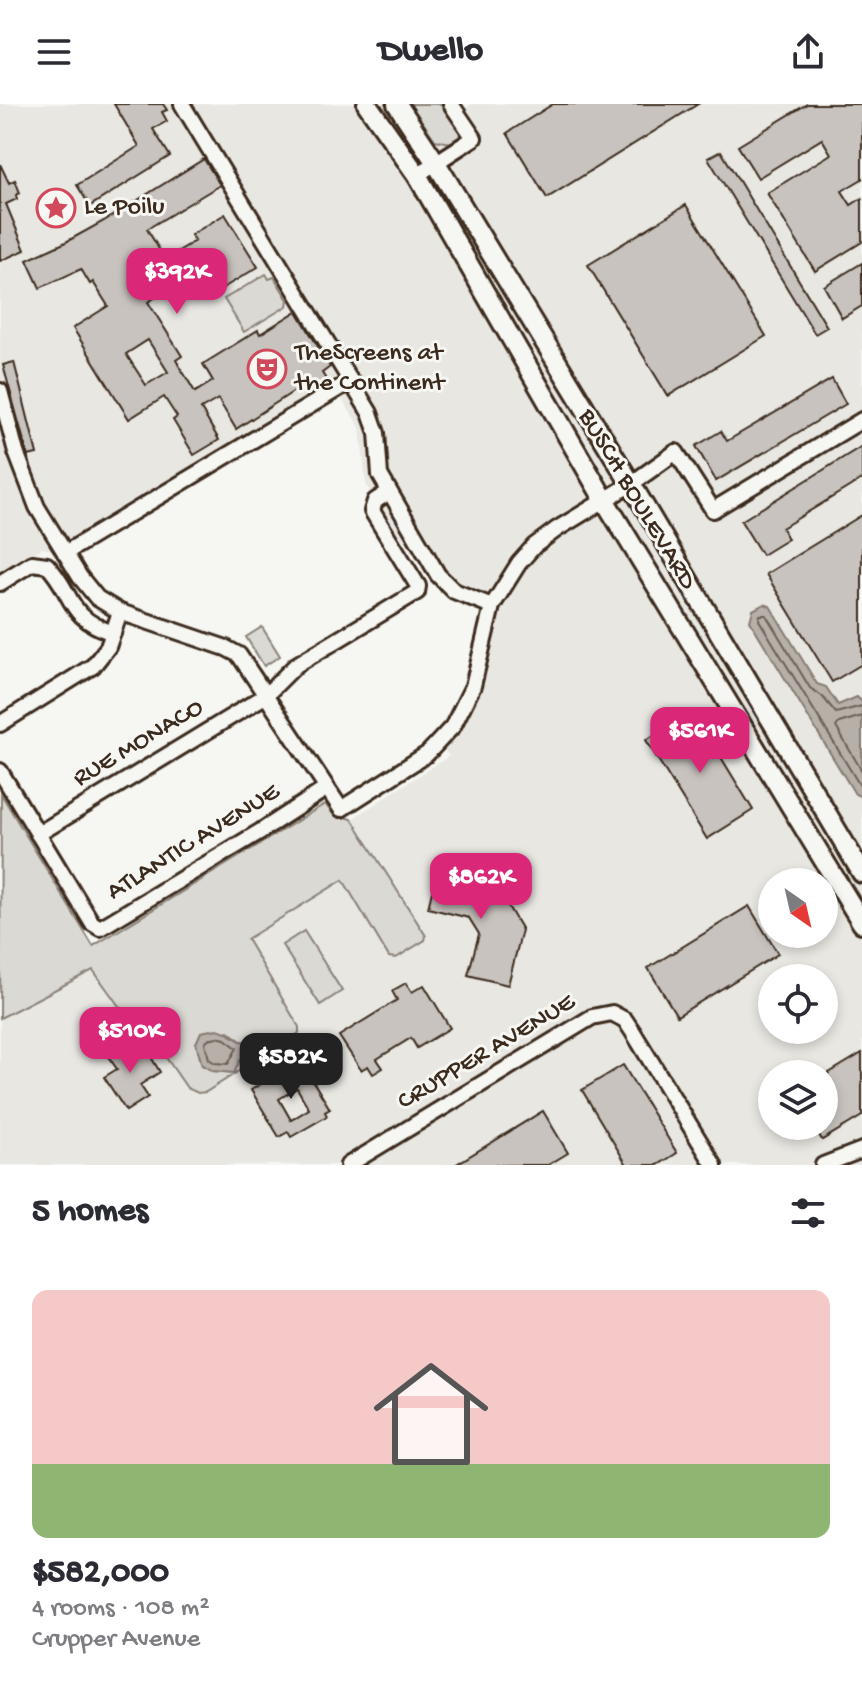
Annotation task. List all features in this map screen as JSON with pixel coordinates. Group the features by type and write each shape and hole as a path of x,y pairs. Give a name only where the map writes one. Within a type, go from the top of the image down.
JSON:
{"main road":[{"name":"BUSCH BOULEVARD","path":"367,104 417,175 605,501 862,923"},
{"name":"BUSCH BOULEVARD","path":"397,104 631,484 862,873"}],"street":[{"path":"182,104 370,413 377,433 380,475 438,575 454,591 492,606"},
{"path":"417,175 474,138 451,104"},
{"path":"65,553 351,381"},
{"path":"0,391 16,452 37,507 97,598 120,612 239,655 341,809 427,754 453,726 473,686 492,606 519,563 534,546 676,452 713,510 862,420"},
{"name":"RUE MONACO","path":"38,834 265,696 296,665 417,592 418,586 372,511 375,501 389,492"},
{"path":"0,583 32,563 47,565 72,607 86,621 113,633"},
{"path":"0,724 93,666 108,647 120,612"},
{"path":"0,771 38,834"},
{"name":"ATLANTIC AVENUE","path":"38,834 92,923 100,928 327,788"},
{"name":"CRUPPER AVENUE","path":"348,1165 592,1017 612,1013 625,1020 714,1165"},
{"path":"823,1165 862,1150"}],"shaded area":[{"path":"0,104 410,104 435,140 459,132 450,117 472,104 862,104 862,1165 0,1165 0,1018 93,970 134,1027 167,1059 187,1088 198,1093 206,1092 299,1033 299,1026 246,939 343,880 389,957 425,940 425,935 352,819 449,756 434,737 467,678 484,614 459,604 439,590 375,501 366,484 360,427 336,390 65,553 42,548 0,575"},
{"path":"410,104 443,104 460,132 459,139 451,143 435,140"},
{"path":"266,274 269,279 274,277 288,300 287,306 244,332 224,299"},
{"path":"262,627 280,656 264,666 246,637"},
{"path":"1,794 93,946 325,804 333,814 352,819 426,936 425,940 396,958 389,957 343,880 247,939 299,1027 299,1033 206,1092 198,1093 187,1088 167,1059 134,1027 93,970 0,1018","holes":["228,1031 241,1041 258,1042 259,1053 240,1060 234,1073 213,1071 202,1065 196,1043"]},
{"path":"304,931 342,991 320,1005 282,945"}],"water":[{"path":"764,604 770,606 817,684 826,687 838,705 857,697 862,702 862,797 855,794 750,621 753,610"},
{"path":"217,1029 267,1049 240,1060 234,1073 213,1071 202,1065 196,1043 201,1032"}],"building":[{"path":"114,104 163,104 167,110 162,112 167,121 153,129 170,156 90,206 77,185 139,146"},
{"path":"553,104 698,104 547,198 507,133"},
{"path":"807,104 862,104 862,179 842,191 851,205 862,198 862,242 815,271 767,193 831,154 822,139 758,178 738,146"},
{"path":"721,151 827,327 815,334 708,158"},
{"path":"204,159 220,185 147,229 165,259 195,241 191,235 225,214 258,267 223,288 215,275 221,271 212,255 192,267 196,272 148,302 182,356 176,360 195,392 213,381 203,364 258,330 260,334 297,311 330,367 322,373 327,381 310,391 305,384 236,429 218,399 201,409 219,440 194,455 173,420 177,417 164,397 129,419 73,328 108,306 93,282 90,284 81,269 40,288 27,260 104,221","holes":["148,340 168,372 146,385 126,354"]},
{"path":"0,164 9,183 15,180 20,193 16,195 17,199 6,204 25,250 0,261"},
{"path":"686,205 766,336 668,396 588,265"},
{"path":"862,263 862,306 842,318 824,286"},
{"path":"14,362 37,454 28,456 3,365"},
{"path":"832,379 846,404 716,481 696,446 721,431 727,441"},
{"path":"862,446 862,479 782,528 788,539 762,555 741,521"},
{"path":"862,515 862,664 832,682 766,574"},
{"path":"693,711 753,810 707,839 646,740"},
{"path":"438,867 493,881 522,930 508,985 468,975 479,934 469,918 428,908"},
{"path":"749,906 758,921 758,948 774,948 778,954 677,1016 648,968"},
{"path":"406,983 412,992 424,985 450,1028 417,1048 411,1038 377,1059 383,1068 373,1074 368,1066 361,1070 339,1036 397,1000 392,991"},
{"path":"122,1042 131,1056 145,1047 160,1072 140,1085 148,1097 126,1111 104,1077 117,1069 105,1052"},
{"path":"862,1053 862,1116 838,1130 838,1068"},
{"path":"296,1063 299,1068 303,1065 330,1109 325,1112 327,1116 291,1137 288,1132 279,1137 251,1090","holes":["297,1088 309,1109 291,1120 279,1099"]},
{"path":"623,1065 677,1153 658,1165 627,1165 582,1090"},
{"path":"543,1111 568,1153 548,1165 455,1165"}],"place":[{"name":"Le Poilu","path":"56,208"},
{"name":"TheScreens at the Continent","path":"267,369"}]}
